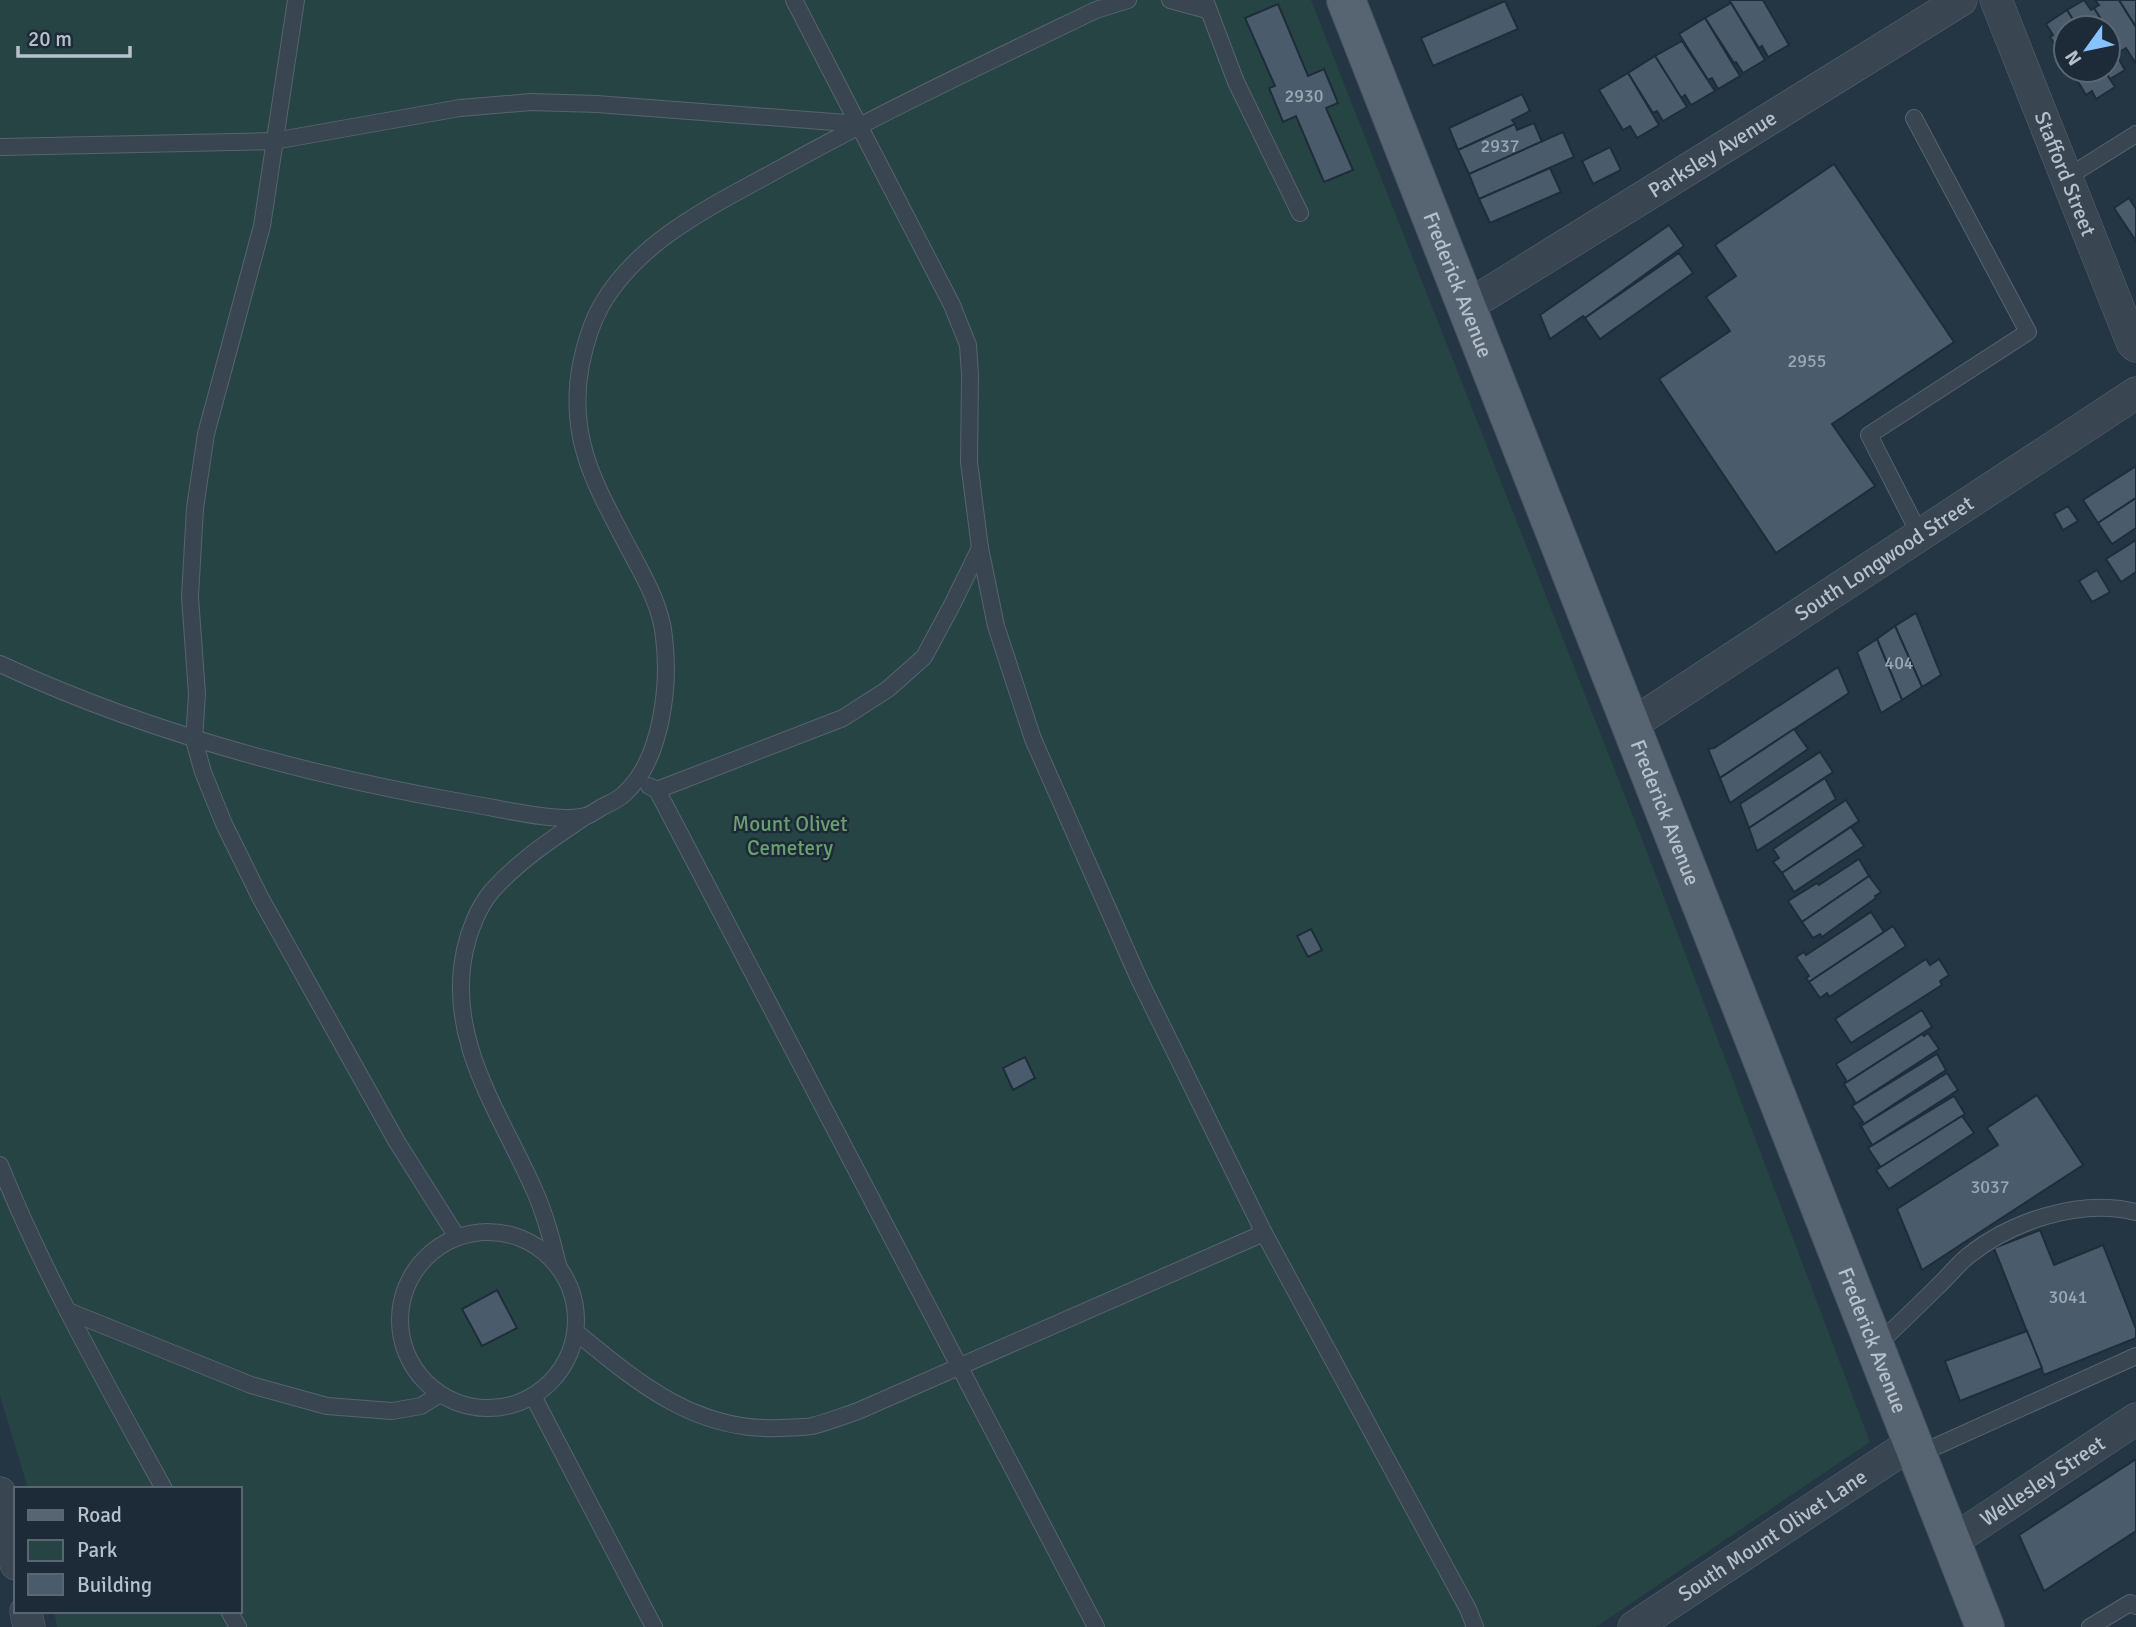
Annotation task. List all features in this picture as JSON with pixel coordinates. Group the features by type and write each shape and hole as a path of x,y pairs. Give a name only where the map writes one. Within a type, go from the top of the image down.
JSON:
{"main road":[{"name":"Frederick Avenue","path":"1346,0 1985,1627"}],"street":[{"name":"Parksley Avenue","path":"1466,307 1961,0"},
{"name":"Stafford Street","path":"1996,0 2132,342 2136,346"},
{"name":"South Longwood Street","path":"1630,725 2136,393"},
{"name":"Wellesley Street","path":"1951,1542 2136,1419"},
{"name":"South Mount Olivet Lane","path":"1634,1627 1914,1449"},
{"path":"0,1493 14,1555"}],"lane":[{"path":"296,0 262,226 206,434 195,508 190,597 197,694 194,740 223,824 261,899 397,1142 457,1237"},
{"path":"794,0 952,305 968,345 969,463 980,548 996,626 1033,739 1139,979 1264,1233 1468,1609 1475,1627"},
{"path":"558,1265 537,1246 513,1235 485,1231 457,1237 433,1250 414,1270 402,1296 399,1324 405,1351 419,1376 440,1394 462,1405 486,1409 511,1406 533,1396 554,1379 568,1357 576,1332 575,1308 569,1286 558,1265 536,1195 470,1052 460,1006 462,964 469,933 489,895 523,860 586,816 621,797 638,779 660,728 666,687 664,633 649,586 587,465 578,429 576,391 585,344 601,306 627,270 664,237 704,211 860,124 1096,10 1128,0"},
{"path":"1170,0 1206,5 1236,82 1300,213"},
{"path":"0,147 274,141 460,108 531,102 597,104 860,124"},
{"path":"1914,118 2028,332 1869,435 1920,535"},
{"path":"2066,178 2136,134"},
{"path":"657,790 843,718 888,689 923,657 980,548"},
{"path":"0,664 47,687 194,740 294,768 547,817 586,816"},
{"path":"638,779 657,790 1096,1627"},
{"path":"0,1165 13,1198 68,1311 162,1487"},
{"path":"1874,1348 1969,1255 2007,1231 2040,1218 2077,1210 2108,1208 2136,1212"},
{"path":"576,1332 620,1368 667,1401 708,1419 761,1429 810,1427 858,1411 960,1368 1264,1233"},
{"path":"68,1311 251,1385 327,1406 393,1411 421,1406 440,1394"},
{"path":"1914,1449 2136,1356"},
{"path":"533,1396 654,1627"},
{"path":"2090,1627 2134,1603"}],"green space":[{"name":"Mount Olivet Cemetery","path":"0,0 1311,0 1642,839 1870,1442 1596,1627 57,1627 54,1613 242,1613 242,1487 27,1487 0,1396"}],"building":[{"path":"1729,0 1763,0 1789,45 1768,57 1762,46 1759,48"},
{"path":"2084,0 2098,14 2069,14 2067,10"},
{"path":"2095,0 2119,0 2136,27 2136,64 2126,48 2122,50 2122,14 2098,14 2094,8 2099,5"},
{"path":"2119,0 2136,0 2136,27"},
{"path":"1505,1 1518,29 1433,66 1421,38"},
{"path":"1731,3 1765,60 1743,73 1705,18"},
{"path":"1278,4 1308,76 1324,69 1338,103 1326,108 1353,170 1324,182 1296,116 1283,122 1269,88 1275,86 1245,18"},
{"path":"1705,18 1740,76 1718,89 1712,78 1708,80 1679,34"},
{"path":"2052,20 2052,33 2046,24"},
{"path":"1682,41 1715,91 1691,105 1685,95 1681,98 1655,56"},
{"path":"1655,56 1687,107 1663,121 1657,111 1653,113 1628,73"},
{"path":"1628,73 1659,125 1637,138 1630,126 1623,130 1599,90"},
{"path":"2079,84 2113,84 2115,87 2096,99 2092,91 2086,95"},
{"path":"1522,94 1530,111 1512,120 1515,124 1458,150 1449,128"},
{"path":"1534,123 1542,142 1469,174 1458,150 1515,124 1517,130"},
{"path":"1563,132 1574,157 1479,199 1469,174"},
{"path":"1610,147 1621,170 1593,184 1582,161"},
{"path":"1834,164 1954,342 1832,424 1875,486 1776,553 1659,379 1730,331 1706,297 1736,276 1715,245"},
{"path":"1550,168 1561,192 1490,223 1479,199"},
{"path":"2129,198 2136,209 2136,241 2114,208"},
{"path":"1669,225 1684,246 1585,318 1583,316 1550,339 1540,315"},
{"path":"1679,253 1693,273 1600,339 1585,318"},
{"path":"2136,466 2136,498 2098,523 2083,500"},
{"path":"2136,498 2136,528 2112,544 2098,523"},
{"path":"2068,506 2078,521 2063,530 2054,514"},
{"path":"2136,540 2136,572 2121,582 2106,559"},
{"path":"2097,570 2110,592 2092,602 2079,581"},
{"path":"1916,613 1941,675 1922,687 1895,626"},
{"path":"1895,626 1922,687 1902,700 1877,639"},
{"path":"1877,639 1902,700 1881,713 1857,652"},
{"path":"1838,667 1849,693 1720,778 1708,749 1714,748"},
{"path":"1794,729 1808,749 1730,803 1720,778"},
{"path":"1820,752 1833,772 1749,828 1740,804"},
{"path":"1825,778 1836,799 1757,851 1749,828"},
{"path":"1846,800 1859,821 1782,873 1773,862 1779,858 1773,849"},
{"path":"1851,827 1864,846 1794,892 1782,873"},
{"path":"1859,859 1869,876 1802,922 1788,901"},
{"path":"1869,876 1881,892 1876,898 1822,937 1820,934 1813,938 1802,922"},
{"path":"1871,912 1884,932 1809,982 1806,978 1809,976 1796,957 1804,952 1806,955"},
{"path":"1893,926 1906,946 1829,997 1827,993 1820,998 1809,982"},
{"path":"1311,929 1322,950 1308,957 1297,936"},
{"path":"1926,959 1930,965 1939,959 1949,975 1940,981 1942,985 1851,1043 1835,1019"},
{"path":"1922,1010 1932,1027 1844,1084 1846,1080 1836,1064"},
{"path":"1928,1033 1939,1049 1852,1106 1855,1102 1844,1084 1922,1034 1924,1036"},
{"path":"1937,1054 1946,1070 1861,1126 1859,1124 1863,1122 1852,1106"},
{"path":"1025,1057 1035,1078 1013,1090 1003,1068"},
{"path":"1947,1073 1958,1090 1868,1148 1872,1145 1861,1126"},
{"path":"2037,1095 2083,1165 1922,1270 1897,1209 1998,1145 1987,1128"},
{"path":"1954,1096 1965,1114 1876,1170 1880,1166 1868,1148"},
{"path":"1962,1116 1974,1133 1889,1189 1876,1170"},
{"path":"2040,1230 2054,1265 2103,1245 2136,1329 2136,1338 2044,1375 1994,1248"},
{"path":"497,1290 517,1328 482,1346 462,1309"},
{"path":"2027,1331 2042,1368 1960,1401 1945,1361"},
{"path":"2136,1459 2136,1531 2044,1591 2019,1535"}]}
